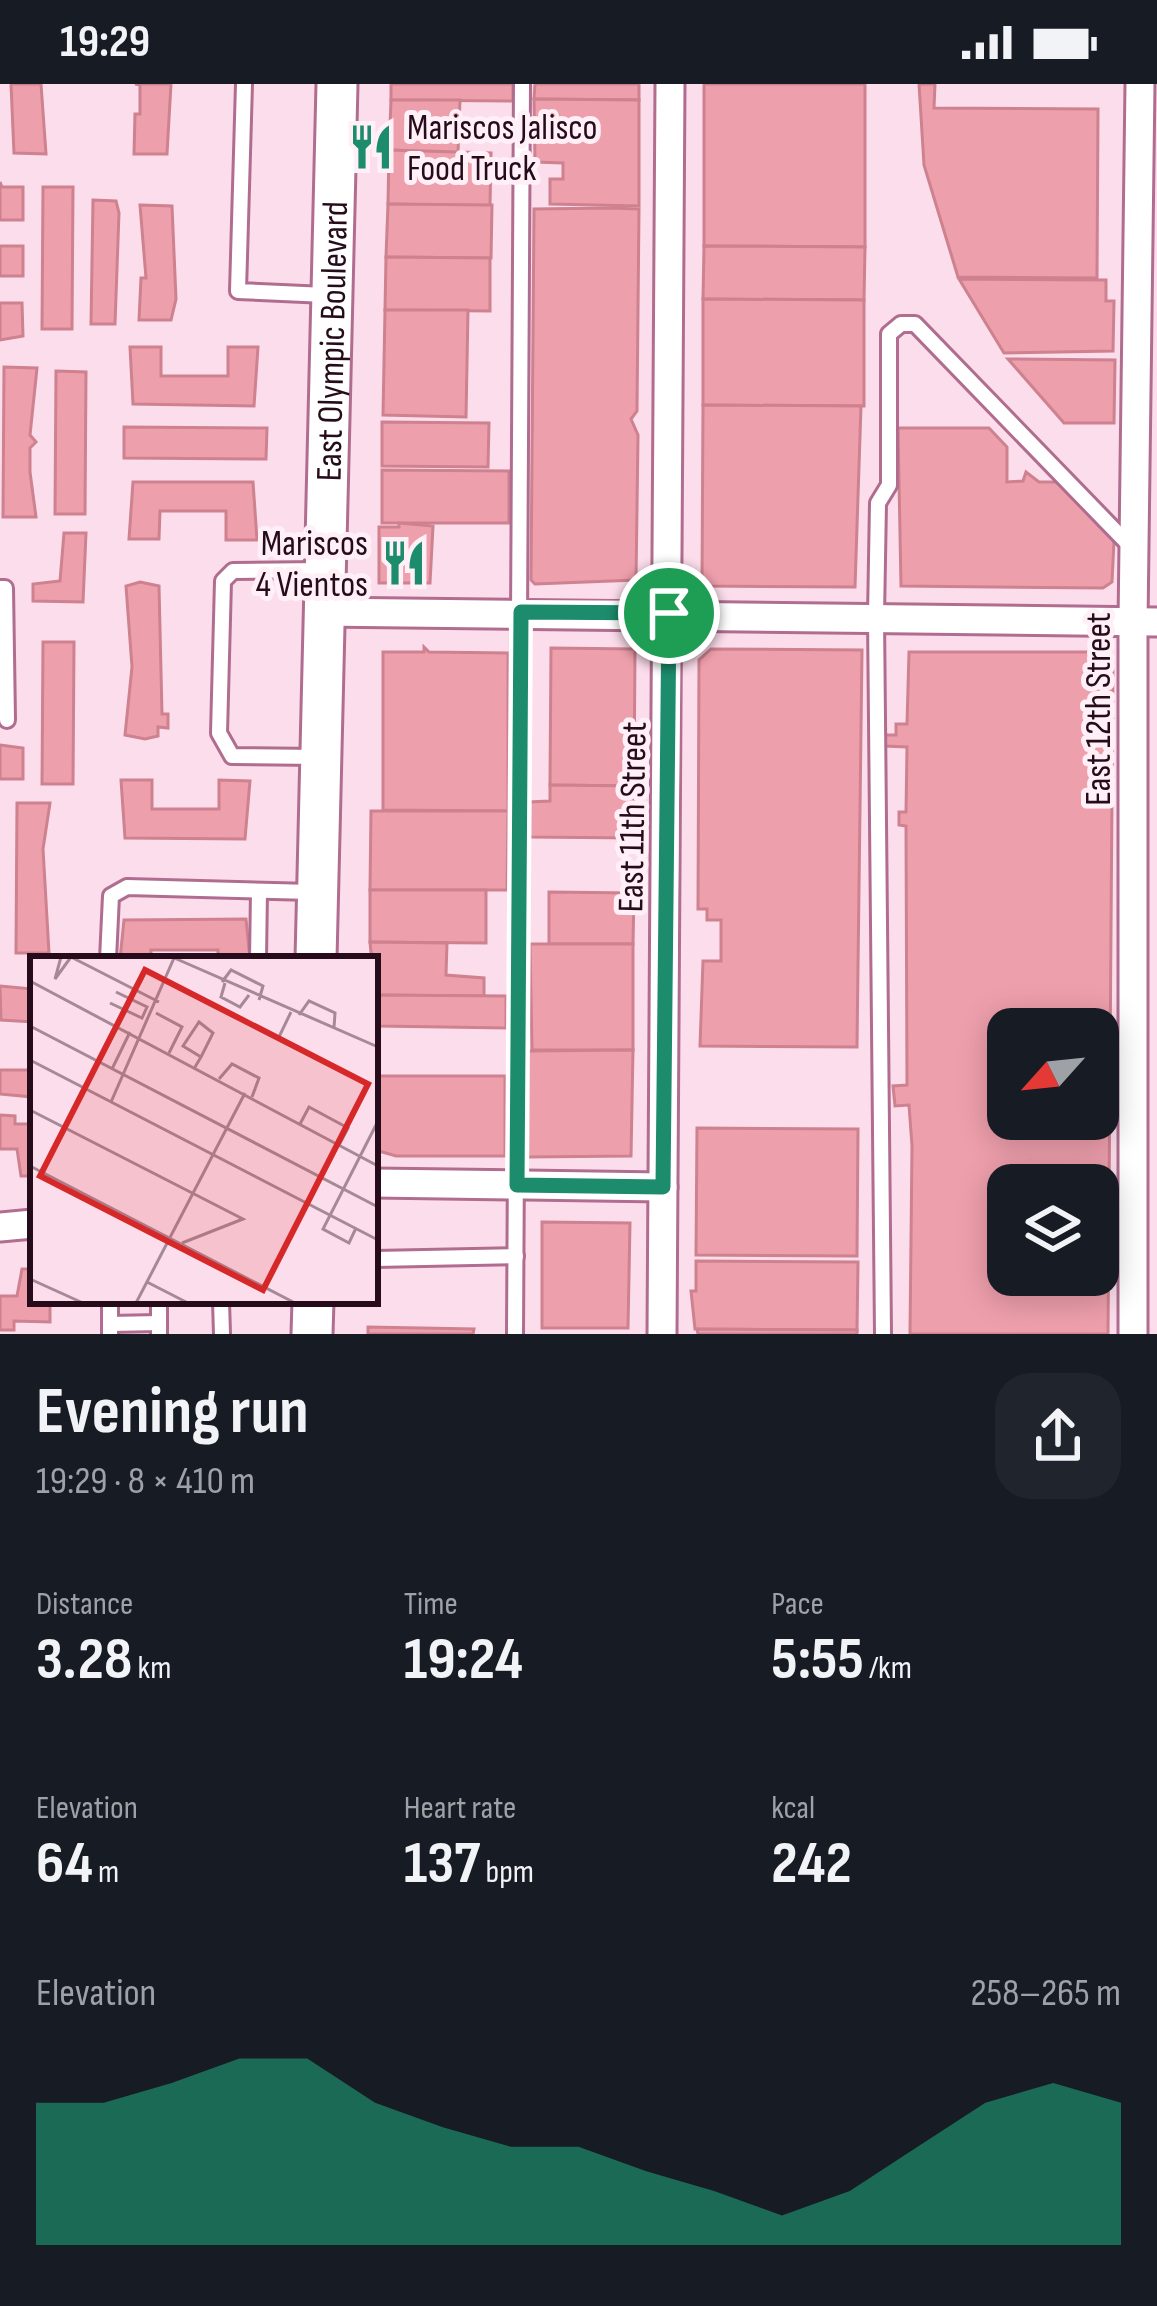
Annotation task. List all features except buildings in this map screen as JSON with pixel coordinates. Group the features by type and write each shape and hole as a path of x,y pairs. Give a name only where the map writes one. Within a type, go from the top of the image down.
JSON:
{"main road":[{"name":"East Olympic Boulevard","path":"316,956 321,612 338,84"},
{"path":"312,1334 313,1304"}],"street":[{"name":"East 11th Street","path":"662,1334 670,84"},
{"name":"East 12th Street","path":"1132,1334 1145,622 1134,550 1140,84"},
{"path":"321,612 1145,622"},
{"path":"378,1184 663,1187"},
{"path":"0,1227 30,1224"}],"lane":[{"path":"244,84 238,291 332,295"},
{"path":"515,1334 522,84"},
{"path":"883,1334 876,617 878,503 889,485 889,334 901,324 915,324 1134,550"},
{"path":"319,757 232,755 219,733 223,581 233,571 323,570"},
{"path":"0,588 5,588 7,720"},
{"path":"108,956 111,896 127,887 317,892"},
{"path":"258,956 259,891"},
{"path":"378,1259 516,1256"},
{"path":"221,1304 222,1334"},
{"path":"110,1329 159,1329"}],"place":[{"name":"Mariscos Jalisco Food Truck","path":"371,147"},
{"name":"Mariscos 4 Vientos","path":"404,563"}],"route":[{"path":"521,612 669,613 663,1187 517,1185 521,612"}]}
